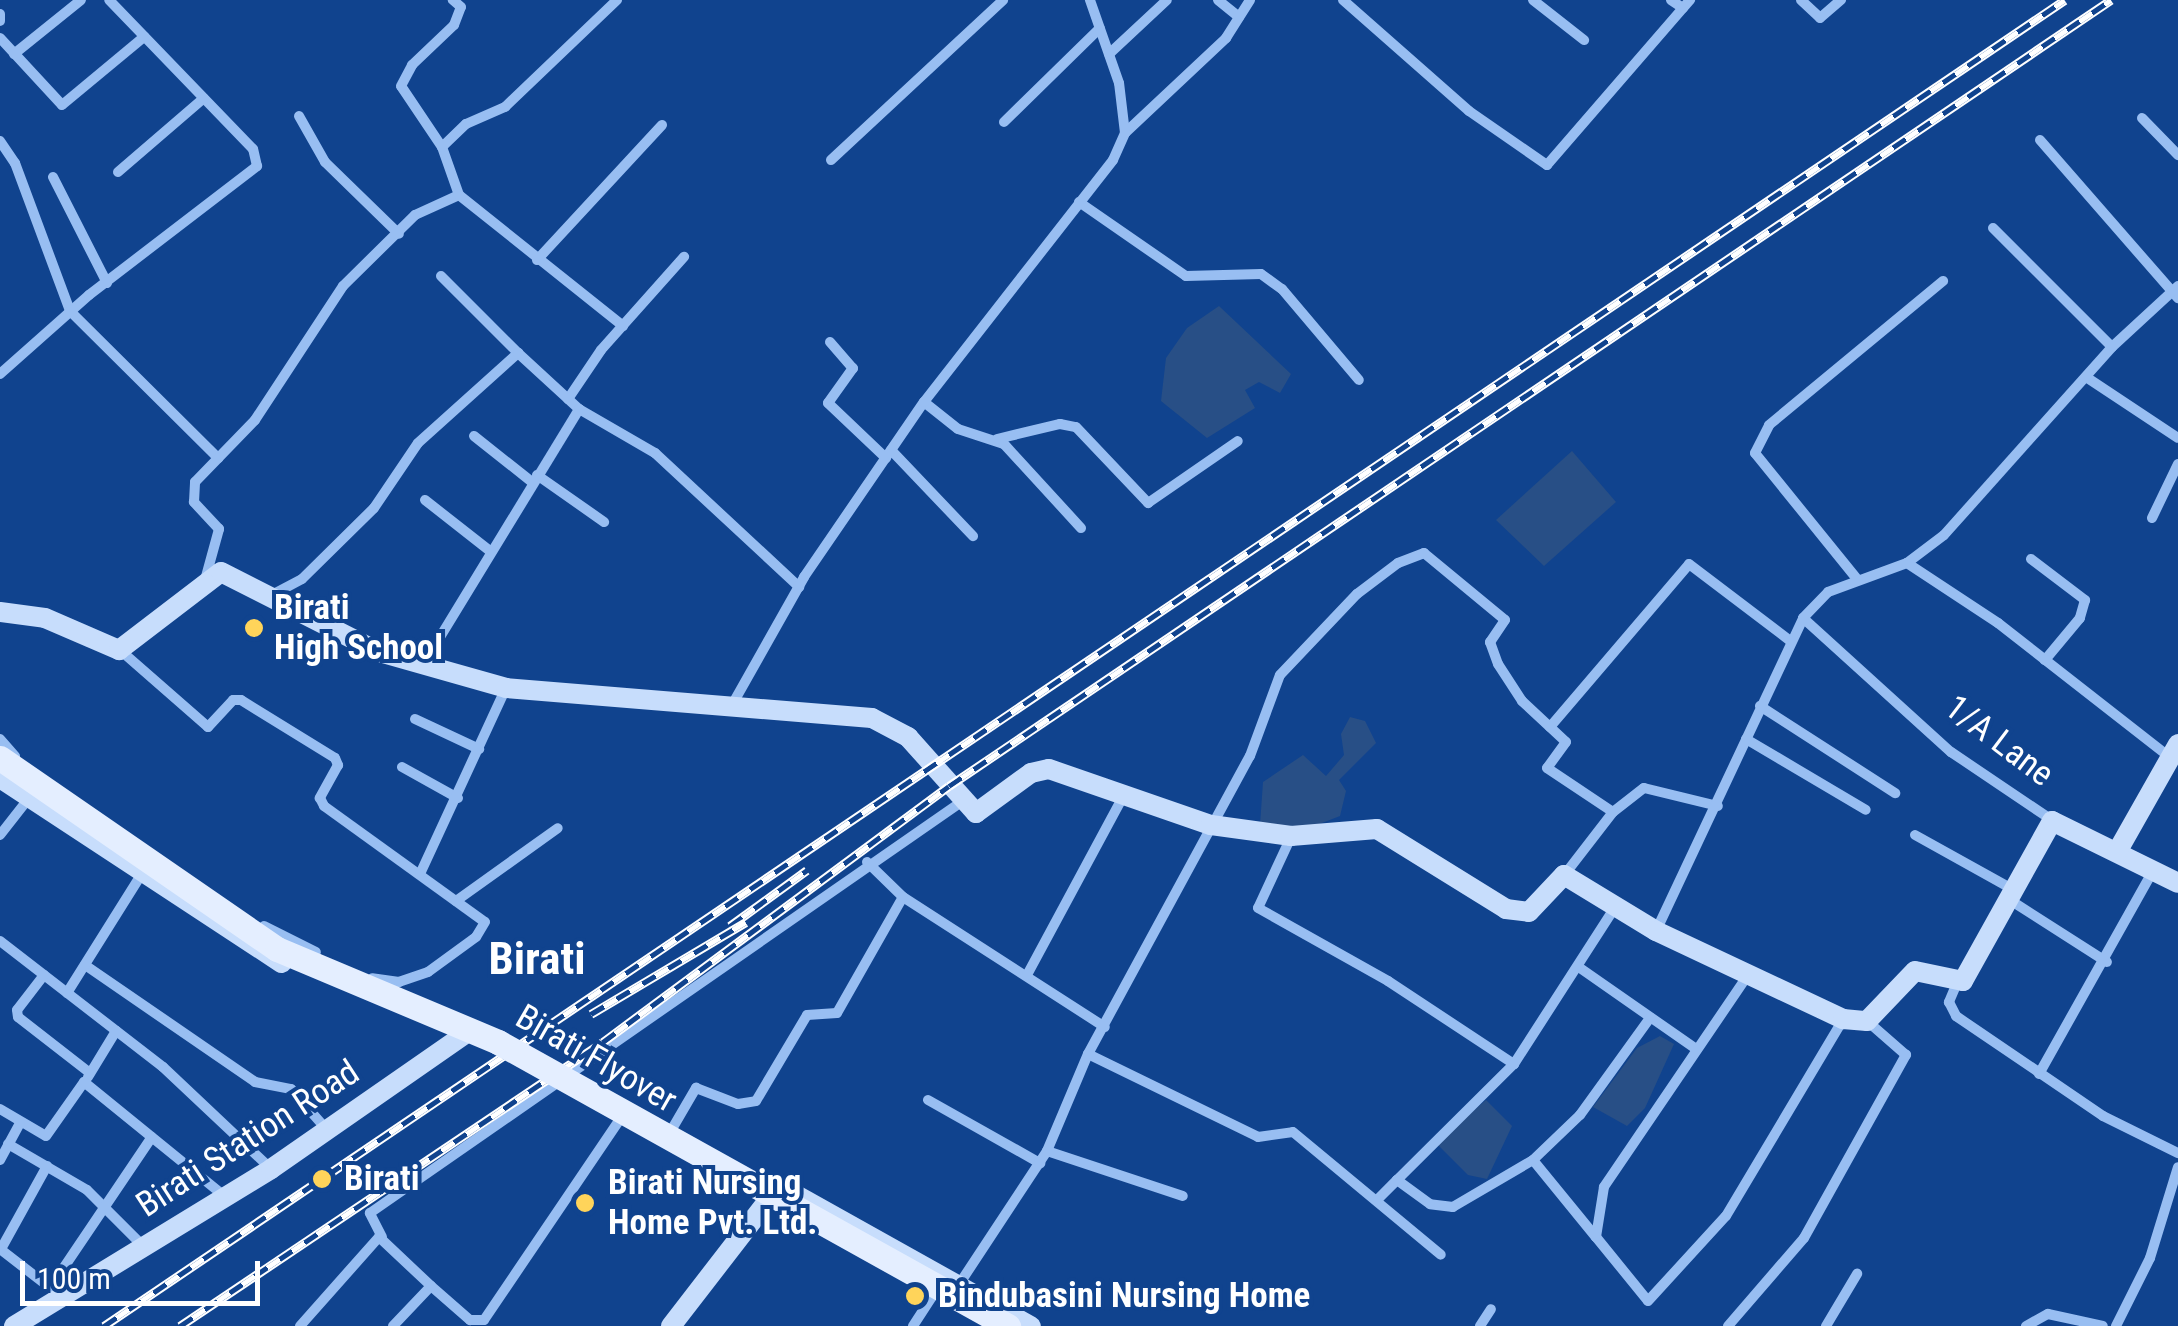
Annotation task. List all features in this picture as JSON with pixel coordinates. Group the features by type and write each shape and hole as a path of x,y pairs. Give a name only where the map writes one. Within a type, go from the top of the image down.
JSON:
{"main road":[{"name":"Birati Flyover","path":"0,758 277,949 485,1036 1008,1326"}],"street":[{"path":"14,54 81,0"},
{"path":"0,374 70,312 257,166 253,150 109,0"},
{"path":"453,0 461,7 454,25 412,65 401,86 442,147 459,194 622,326"},
{"path":"442,147 466,124 504,107 617,0"},
{"path":"831,160 1003,0"},
{"path":"1090,0 1109,54 1125,133"},
{"path":"1109,54 1168,0"},
{"path":"1218,0 1240,17"},
{"path":"732,706 799,587 924,402 1113,160 1125,133 1226,38 1250,0"},
{"path":"1343,0 1469,112 1547,165 1687,4 1671,0"},
{"path":"1533,0 1584,40"},
{"path":"1801,0 1820,18 1842,0"},
{"path":"1004,122 1100,28"},
{"path":"0,38 62,105 144,37"},
{"path":"118,172 204,98"},
{"path":"299,116 325,162 399,234"},
{"path":"2142,118 2178,156"},
{"path":"537,260 662,124"},
{"path":"1656,931 1718,806 1789,640 1803,618 1828,592 1907,563 1944,535 2112,346 2176,292 2040,140"},
{"path":"0,141 15,163 70,312 218,458"},
{"path":"54,177 106,283"},
{"path":"205,580 219,529 192,493 218,458 255,420 342,286 415,215 459,194"},
{"path":"1080,202 1186,276 1262,274 1282,289 1359,380"},
{"path":"1993,228 2112,346"},
{"path":"568,399 622,326 684,257"},
{"path":"442,276 579,409 655,453 799,587"},
{"path":"1857,580 1755,452 1769,426 1943,281"},
{"path":"830,342 853,368 828,403 889,454 973,536"},
{"path":"269,596 302,579 374,508 418,443 518,352"},
{"path":"2086,377 2178,438"},
{"path":"924,402 958,429 997,439 1060,424 1076,427 1148,503 1238,441"},
{"path":"422,668 579,409"},
{"path":"474,436 604,522"},
{"path":"997,439 1081,528"},
{"path":"2152,518 2178,464"},
{"path":"425,500 490,551"},
{"path":"914,1326 948,1292 1048,1151 1088,1054 1250,756 1280,675 1357,594 1424,554 1505,620 1490,642 1498,664 1522,701 1566,742 1548,768 1613,812"},
{"path":"2031,560 2086,600 2080,618 2045,660"},
{"path":"1907,563 2175,751 2117,852"},
{"path":"1550,727 1689,564 1789,640"},
{"path":"119,650 185,604 205,580 221,572 422,668 506,688 849,712 882,722 922,750 976,813 1031,772 1049,768 1123,798 1211,825 1291,836 1377,829 1506,909 1529,912 1564,875 1613,812 1644,788 1718,806"},
{"path":"0,612 45,618 119,650 208,726 233,700 241,700 335,758 338,765 320,798 324,806 485,922 476,937 410,980 363,975 250,918 34,770 0,739"},
{"name":"1/A Lane","path":"1803,618 1951,752 2052,821 2178,883"},
{"path":"420,874 506,688"},
{"path":"1760,706 1896,793"},
{"path":"415,718 479,749"},
{"path":"1746,740 1866,810"},
{"path":"402,767 458,798"},
{"path":"0,778 274,960 464,1035 766,1203 948,1292 1031,1326"},
{"path":"0,835 28,798"},
{"path":"1027,975 1123,798"},
{"path":"964,800 867,862 370,1213 382,1237 431,1286 470,1320 484,1320 618,1122 630,1111 662,1124 948,1292 990,1326"},
{"path":"2052,821 1957,983 1951,1011 2103,1116 2178,1152"},
{"path":"456,901 558,828"},
{"path":"1915,835 2012,895 2106,962"},
{"path":"1291,836 1258,908 1388,980 1514,1064"},
{"path":"867,862 903,897 1105,1027"},
{"path":"2039,1074 2106,962 2153,871"},
{"path":"67,994 141,875"},
{"path":"1564,875 1656,931 1843,1019 1867,1020 1906,1055 1804,1238 1728,1326"},
{"path":"662,1124 696,1088 738,1104 756,1101 807,1015 836,1013 903,897"},
{"path":"1378,1199 1514,1064 1580,968 1615,907"},
{"path":"0,941 116,1031 271,1169"},
{"path":"85,965 255,1082 291,1089 328,1131"},
{"path":"1580,968 1696,1050"},
{"path":"1867,1020 1915,971 1957,983"},
{"path":"1596,1237 1604,1187 1750,972"},
{"path":"44,976 19,1006 18,1017 223,1195"},
{"path":"1397,1180 1440,1209 1534,1160 1580,1115 1650,1018"},
{"path":"1534,1160 1648,1301 1726,1216 1843,1019"},
{"path":"0,1108 46,1136 116,1031"},
{"name":"Birati Station Road","path":"14,1326 56,1292 143,1246 271,1169 464,1035"},
{"path":"1088,1054 1258,1137 1293,1132 1378,1199 1441,1256"},
{"path":"928,1100 1040,1163"},
{"path":"0,1160 20,1123"},
{"path":"47,1166 0,1249 56,1292 103,1202 152,1137"},
{"path":"8,1144 103,1202 143,1246"},
{"path":"1048,1151 1183,1196"},
{"path":"2116,1326 2150,1258 2178,1167"},
{"path":"671,1326 766,1203"},
{"path":"300,1326 382,1237"},
{"path":"1826,1326 1857,1274"},
{"path":"393,1326 431,1286"},
{"path":"1480,1326 1490,1309"},
{"path":"2026,1326 2048,1314 2103,1326"}],"water":[{"path":"1219,306 1291,374 1280,393 1259,382 1245,390 1255,408 1207,438 1161,401 1166,358 1187,328"},
{"path":"1572,451 1616,502 1544,566 1496,520"},
{"path":"1350,717 1365,721 1376,743 1339,780 1346,791 1340,816 1309,828 1260,825 1263,782 1303,755 1326,776 1344,755 1341,734"},
{"path":"1660,1036 1674,1044 1645,1108 1627,1126 1593,1107 1637,1048"},
{"path":"1486,1100 1512,1126 1487,1179 1468,1175 1436,1143"}],"railway":[{"path":"104,1326 2065,0"},
{"path":"180,1326 603,1042 949,786 2111,0"},
{"path":"730,926 807,870"},
{"path":"591,1014 746,922"}],"place":[{"name":"Birati High School","path":"254,628"},
{"name":"Birati","path":"322,1179"},
{"name":"Birati Nursing Home Pvt. Ltd.","path":"585,1203"},
{"name":"Bindubasini Nursing Home","path":"915,1296"}],"district":[{"name":"Birati","path":"537,959"}]}
